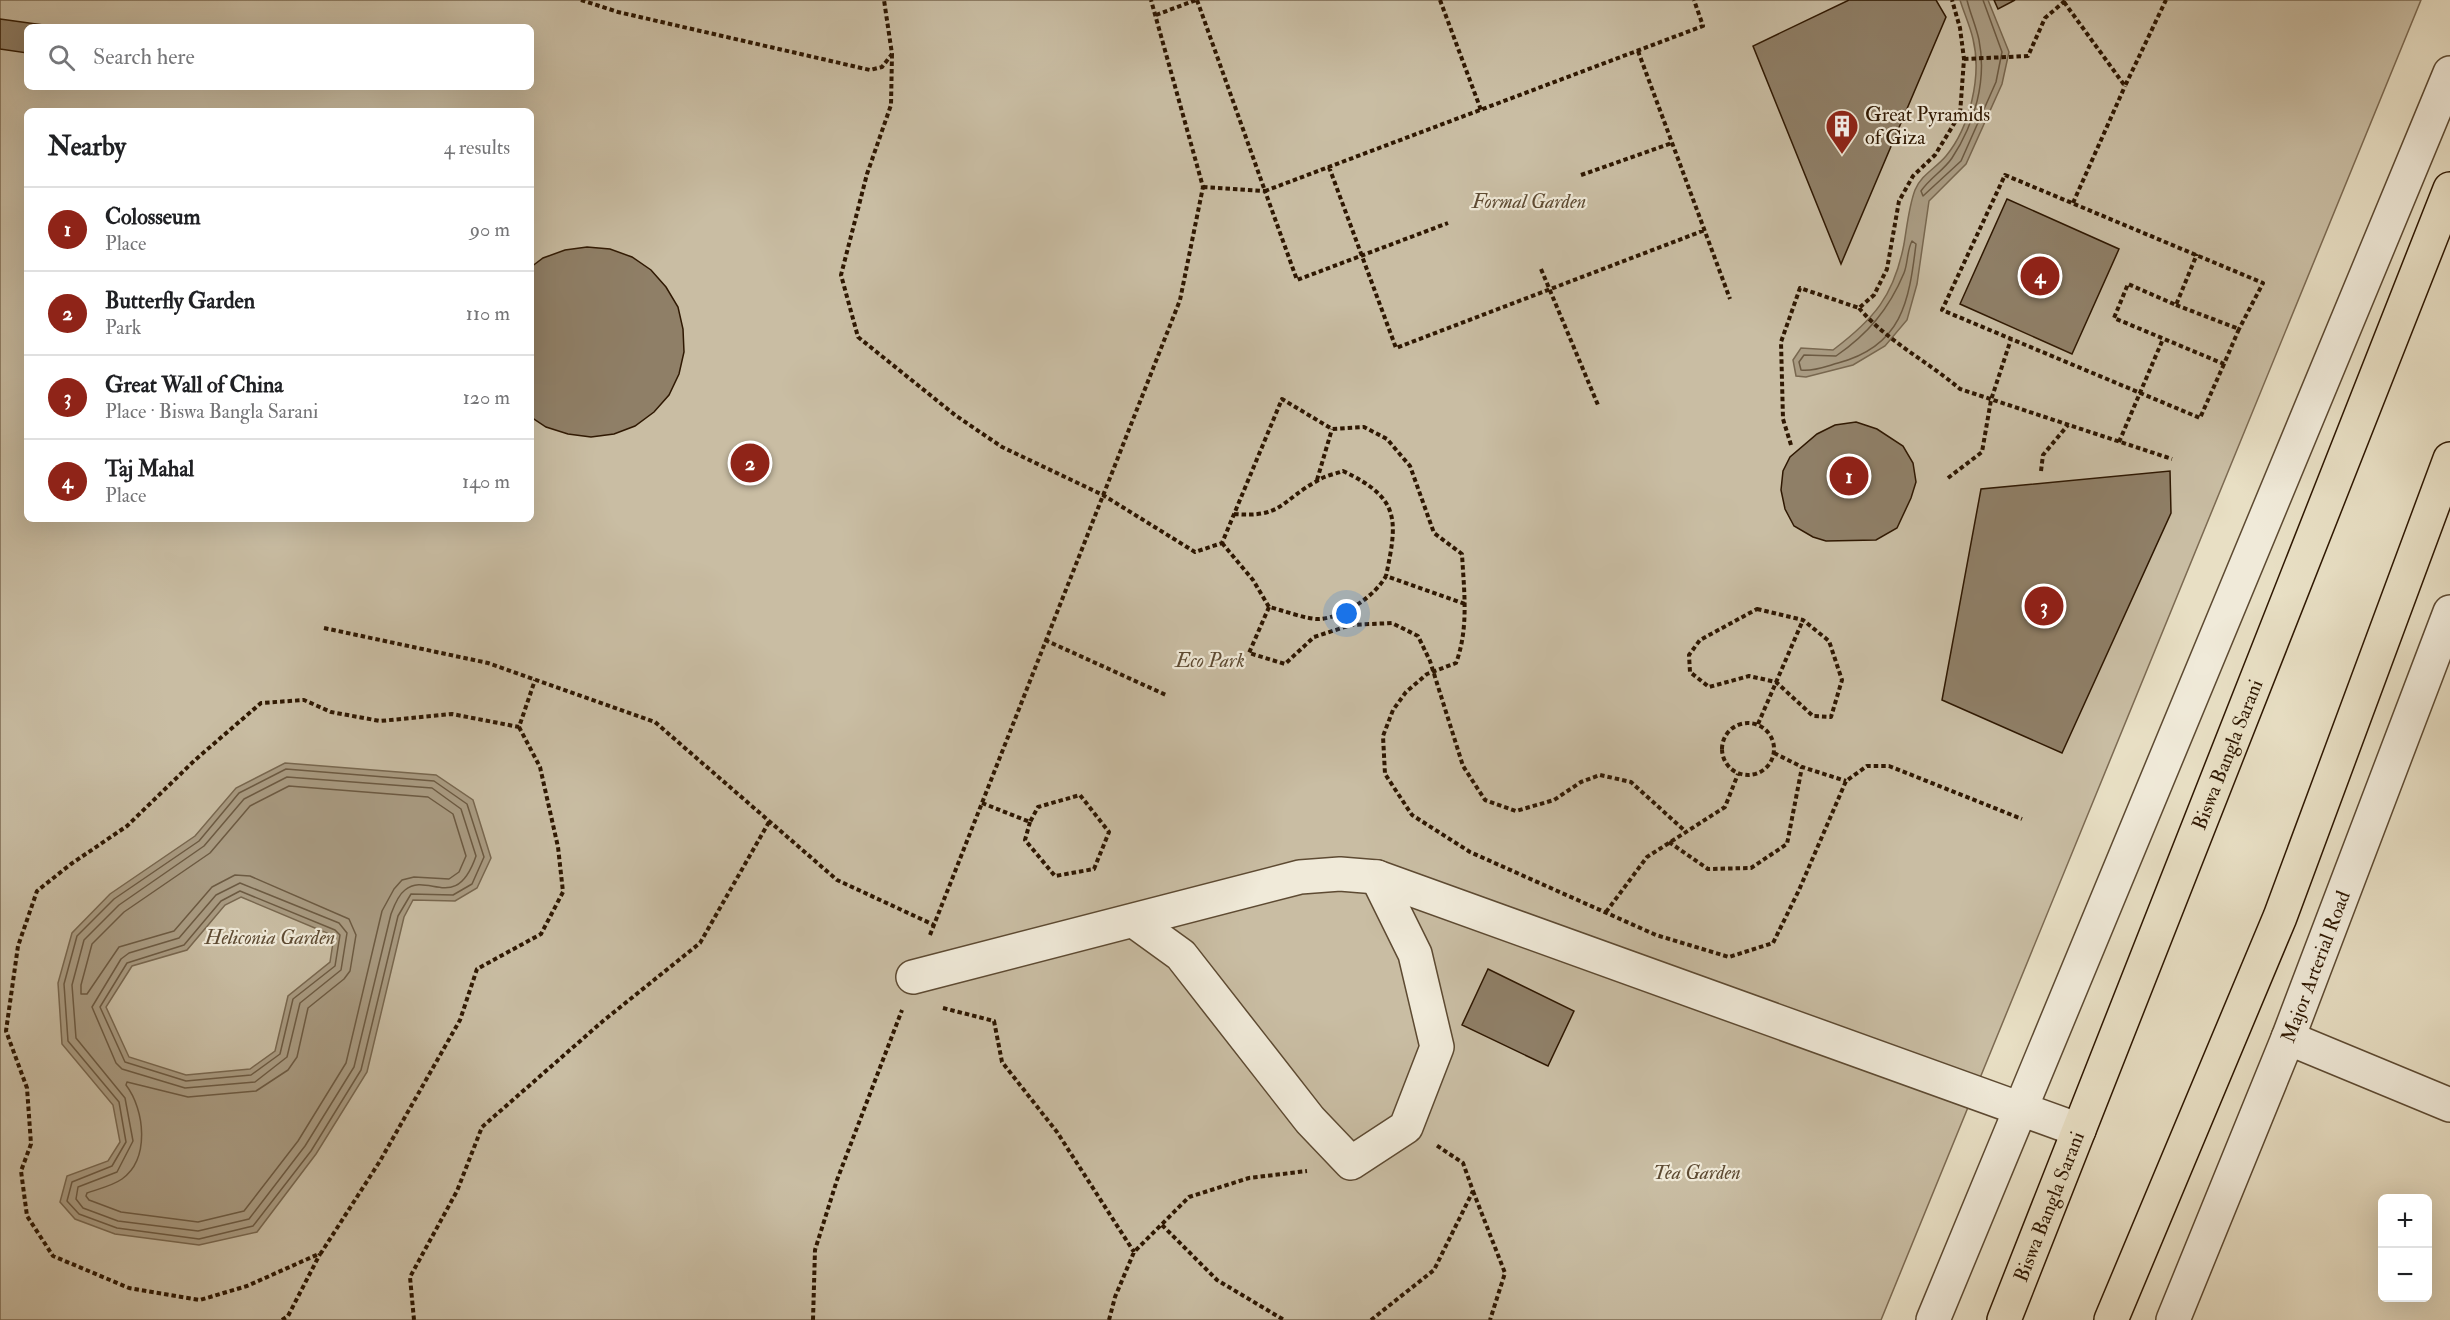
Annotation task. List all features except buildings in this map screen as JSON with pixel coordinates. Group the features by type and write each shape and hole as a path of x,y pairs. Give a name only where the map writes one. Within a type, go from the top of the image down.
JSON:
{"main road":[{"name":"Biswa Bangla Sarani","path":"2004,1320 2450,189"},
{"path":"2111,1320 2280,917 2450,459"}],"street":[{"path":"1933,1320 2450,73"},
{"name":"Major Arterial Road","path":"2173,1320 2288,1038 2450,612"},
{"path":"913,977 1300,877 1340,874 1377,877 2079,1130"},
{"path":"1134,921 1181,955 1311,1120 1351,1163 1406,1127 1437,1047 1415,954 1377,877"},
{"path":"2288,1038 2450,1105"}],"path":[{"path":"581,0 618,12 870,70 882,67 892,54"},
{"path":"884,0 892,54 891,105 867,174 841,275 858,337 955,415 1002,447 1103,495 1195,552 1222,543 1282,399 1332,429 1364,427 1387,439 1410,466 1434,533 1462,554 1465,604 1464,642 1456,663 1433,672 1406,692 1393,710 1383,736 1385,774 1412,816 1470,852 1656,935 1729,957 1773,943 1846,781 1867,766 1889,766 2022,819"},
{"path":"813,1320 815,1250 837,1180 913,977 1180,300 1203,187 1151,0"},
{"path":"1156,15 1196,0 1298,280 1448,223"},
{"path":"1440,0 1481,110"},
{"path":"1203,187 1265,191 1638,51 1703,26 1694,0"},
{"path":"1859,308 1874,295 1887,269 1899,201 1913,176 1935,155 1960,114 1964,59 1960,28 1952,0"},
{"path":"2073,203 2124,86 2166,0"},
{"path":"1964,59 2028,56 2045,18 2065,1 2124,86"},
{"path":"1638,51 1730,299"},
{"path":"1581,175 1672,143"},
{"path":"1329,167 1396,348 1705,230"},
{"path":"2005,175 2073,203 2263,283 2239,329 2200,418 1942,310 2005,175"},
{"path":"2176,305 2197,254"},
{"path":"1541,269 1598,405"},
{"path":"2224,364 2114,318 2128,284 2239,329"},
{"path":"1791,445 1784,419 1781,342 1800,288 1859,308 1896,341 1960,389 2172,459"},
{"path":"1948,478 1982,452 1991,400 2011,339"},
{"path":"2119,442 2163,339"},
{"path":"2042,471 2043,455 2068,425"},
{"path":"1317,481 1332,429"},
{"path":"1222,543 1253,580 1269,607 1320,620 1359,605 1379,588 1386,576 1393,543 1392,509 1370,484 1343,471 1317,481 1288,503 1260,516 1234,514"},
{"path":"1386,576 1465,604"},
{"path":"1269,607 1249,652 1286,663 1314,637 1351,625 1392,623 1418,636 1433,672 1463,766 1485,800 1516,811 1554,800 1581,782 1600,775 1631,782 1685,831"},
{"path":"1757,609 1803,620 1829,641 1842,680 1831,717 1813,716 1776,682 1749,676 1709,687 1690,672 1689,655 1700,640 1757,609"},
{"path":"1758,724 1803,620"},
{"path":"324,628 488,663 655,722 837,880 934,925"},
{"path":"1045,640 1166,695"},
{"path":"282,1320 288,1316 321,1253 380,1161 454,1030 477,969 541,934 563,892 558,847 540,767 519,727 535,680"},
{"path":"321,1253 247,1286 200,1300 129,1288 53,1256 27,1216 21,1171 32,1144 27,1088 6,1031 18,946 37,891 71,864 127,826 195,760 261,703 304,700 331,712 380,721 452,714 519,727"},
{"path":"1746,722 1758,724 1774,741 1774,753 1770,764 1761,773 1738,774 1728,767 1722,757 1721,745 1725,734 1734,726 1746,722"},
{"path":"1774,753 1802,767 1846,781"},
{"path":"1669,842 1708,869 1751,868 1787,844 1802,767"},
{"path":"1606,912 1647,857 1685,831 1710,819 1725,807 1738,774"},
{"path":"1080,795 1109,832 1094,868 1055,876 1025,840 1030,822 1038,807 1080,795"},
{"path":"982,803 1030,822"},
{"path":"414,1320 411,1277 457,1191 482,1127 603,1021 700,943 769,822"},
{"path":"939,1007 994,1021 1002,1062 1057,1132 1134,1252"},
{"path":"1406,1127 1463,1163 1505,1273 1490,1320"},
{"path":"1109,1320 1115,1297 1134,1252 1189,1197 1249,1178 1351,1163"},
{"path":"1371,1320 1434,1270 1473,1191"},
{"path":"1161,1225 1217,1280 1284,1320"}],"green space":[{"name":"Eco Park","path":"0,0 2421,0 1881,1320 0,1320"}],"water":[{"path":"1960,0 1988,0 2009,52 2002,84 1966,164 1929,201 1917,284 1907,320 1885,346 1853,365 1806,377 1796,376 1793,360 1801,348 1833,350 1860,328 1880,305 1900,262 1915,190 1925,176 1946,156 1962,131 1972,100 1976,69 1973,39"},
{"path":"285,763 436,775 473,800 491,858 477,888 455,901 413,900 404,917 367,1072 316,1154 257,1232 199,1245 115,1234 75,1219 60,1202 67,1176 108,1161 120,1142 113,1105 62,1044 58,983 72,933 110,894 195,836 236,788","holes":["241,897 334,936 330,962 288,996 275,1051 250,1069 186,1075 129,1057 106,1007 132,966 187,950 225,905"]}],"place":[{"name":"Great Pyramids of Giza","path":"1842,155"},
{"name":"Taj Mahal","path":"2040,276"},
{"name":"Butterfly Garden","path":"750,463"},
{"name":"Colosseum","path":"1849,476"},
{"name":"Great Wall of China","path":"2044,606"}],"park label":[{"name":"Formal Garden","path":"1529,201"},
{"name":"Heliconia Garden","path":"270,937"},
{"name":"Tea Garden","path":"1697,1172"}]}
